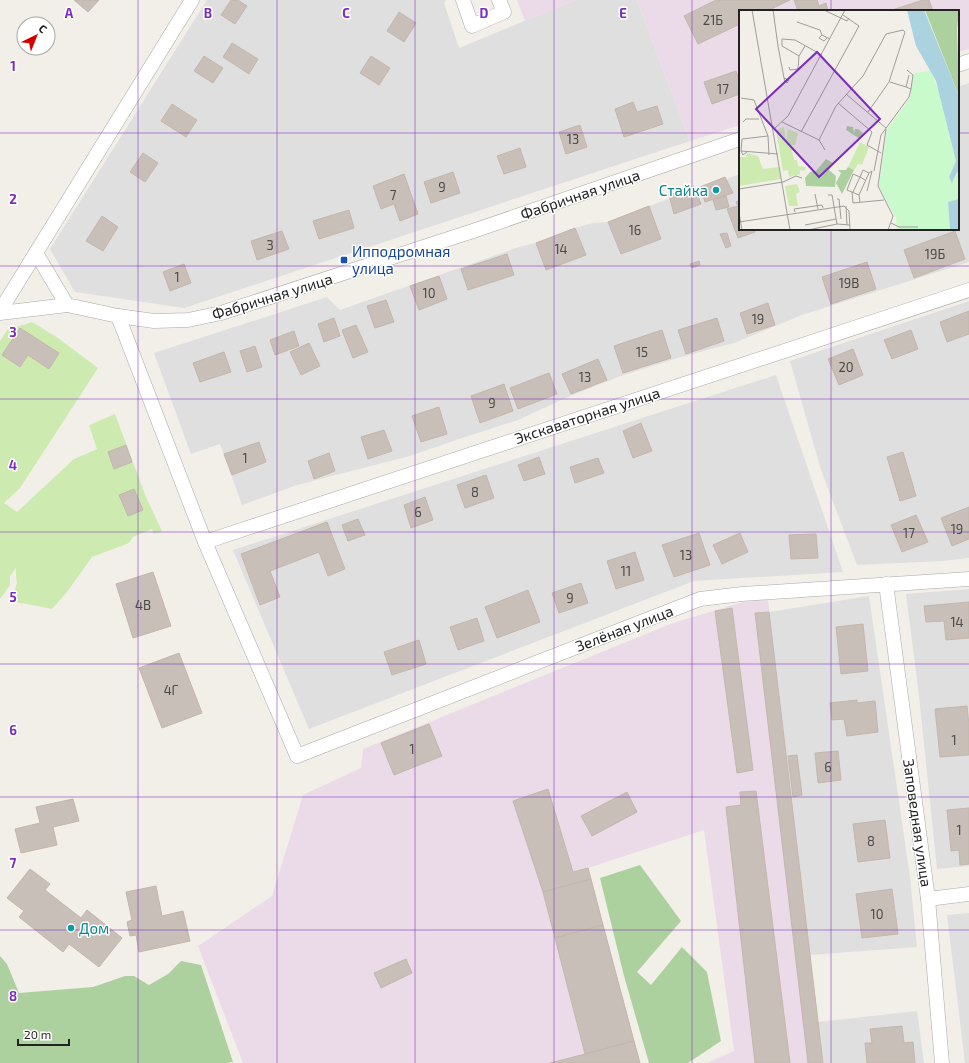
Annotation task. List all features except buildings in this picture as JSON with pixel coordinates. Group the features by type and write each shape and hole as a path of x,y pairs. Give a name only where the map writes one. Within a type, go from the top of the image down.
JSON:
{"street":[{"path":"0,312 192,0"},
{"path":"463,0 472,26 504,12 499,0"},
{"path":"959,65 969,61"},
{"name":"Фабричная улица","path":"0,312 66,305 118,316 154,321 188,320 221,313 476,230 739,139"},
{"path":"36,253 66,305"},
{"name":"Экскаваторная улица","path":"206,542 969,290"},
{"path":"118,316 206,542"},
{"name":"Зелёная улица","path":"206,542 297,756 700,599 742,594 969,578"},
{"name":"Заповедная улица","path":"886,584 928,899 942,1063"},
{"path":"928,899 969,894"}],"shaded area":[{"path":"207,0 446,0 444,3 459,48 575,0 637,0 690,141 184,308 75,292 50,249"},
{"path":"517,0 575,0 525,21"},
{"path":"637,0 969,0 969,49 959,52 959,10 739,10 739,125 690,141"},
{"path":"969,83 969,262 802,315 734,343 681,357 621,376 570,396 518,420 410,456 297,485 242,505 220,444 191,454 154,353 327,297 340,310 519,247 536,243 575,228 593,223 608,222 739,174 739,230 959,230 959,87"},
{"path":"969,301 969,558 942,561 857,565 821,470 790,361"},
{"path":"776,375 843,572 694,581 309,729 233,550"},
{"path":"969,589 969,866 937,869 919,696 906,594"},
{"path":"869,596 910,877 917,947 810,955 769,612"},
{"path":"768,599 823,1063 707,1063 734,1051 704,830 588,868 640,1063 243,1063 198,946 272,896 303,795 361,768 363,749 673,623 743,602"},
{"path":"969,913 969,1063 965,1063 947,915"},
{"path":"917,1011 924,1063 823,1063 818,1022"}],"green space":[{"path":"32,322 58,338 98,368 20,488 4,503 17,512 74,459 97,449 89,425 115,414 146,497 162,531 154,534 152,529 133,537 129,543 92,557 67,592 52,609 11,601 17,583 16,568 10,576 10,585 0,599 0,341 7,330"},
{"path":"640,865 681,921 637,972 651,985 682,947 707,972 721,1041 688,1063 649,1063 624,976 600,878"},
{"path":"0,956 7,964 19,993 93,987 125,976 134,976 149,985 168,974 181,961 201,965 233,1062 0,1063"}],"place":[{"name":"Стайка","path":"716,190"},
{"name":"Ипподромная улица","path":"344,260"},
{"name":"Дом","path":"71,928"}]}
